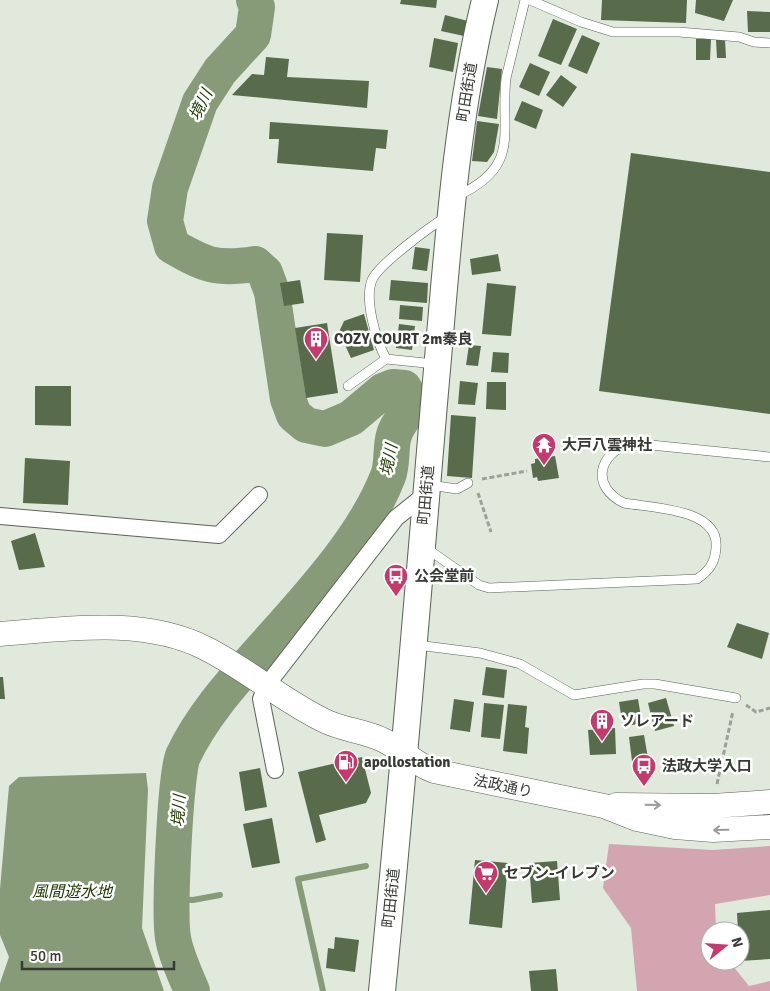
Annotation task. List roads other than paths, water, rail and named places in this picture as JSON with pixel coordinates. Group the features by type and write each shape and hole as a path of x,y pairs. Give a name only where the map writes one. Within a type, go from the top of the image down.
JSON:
{"main road":[{"name":"町田街道","path":"382,991 405,756 412,644 453,205 468,82 485,0"}],"street":[{"path":"275,770 261,699 262,683 396,518 427,489"},
{"path":"0,516 219,535 259,495"},
{"name":"法政通り","path":"0,634 79,628 149,631 197,645 229,662 295,705 327,722 383,740 420,766 434,771 604,806 637,820 675,827 713,830 770,827"},
{"name":"法政通り","path":"604,806 713,806 770,802"}],"lane":[{"path":"386,359 370,310 371,281 374,275 417,236 483,180 504,151 507,123 506,78 525,0"},
{"path":"530,0 580,22 613,32 679,32 739,37 754,42 770,43"},
{"path":"348,386 386,359 438,365"},
{"path":"421,545 479,585 489,588 697,579 706,573 716,556 717,544 709,526 695,515 624,503 614,498 607,491 603,478 604,466 609,455 620,447 631,444 770,457"},
{"path":"427,489 457,489 468,483"},
{"path":"412,644 480,653 520,664 574,695 643,684 656,684 736,698"}],"water":[{"name":"風間遊水地","path":"146,773 148,790 142,928 164,991 0,991 0,983 9,957 0,935 0,889 9,786 19,777"}],"waterway":[{"name":"境川","path":"192,991 176,951 172,924 175,816 183,756 198,729 216,703 330,571 363,524 388,476 394,435 407,413 410,402 404,388 393,387 383,391 351,418 325,429 306,425 294,415 288,399 272,292 265,273 255,264 220,266 202,262 172,246 165,221 170,188 200,102 220,71 253,35 257,7 254,0"},
{"path":"323,991 298,879 366,866"},
{"path":"172,899 193,900 220,895"}],"place":[{"name":"COZY COURT 2m秦良","path":"316,360"},
{"name":"大戸八雲神社","path":"544,466"},
{"name":"公会堂前","path":"396,597"},
{"name":"ソレアード","path":"602,742"},
{"name":"apollostation","path":"346,783"},
{"name":"法政大学入口","path":"644,787"},
{"name":"セブン-イレブン","path":"486,894"}]}
